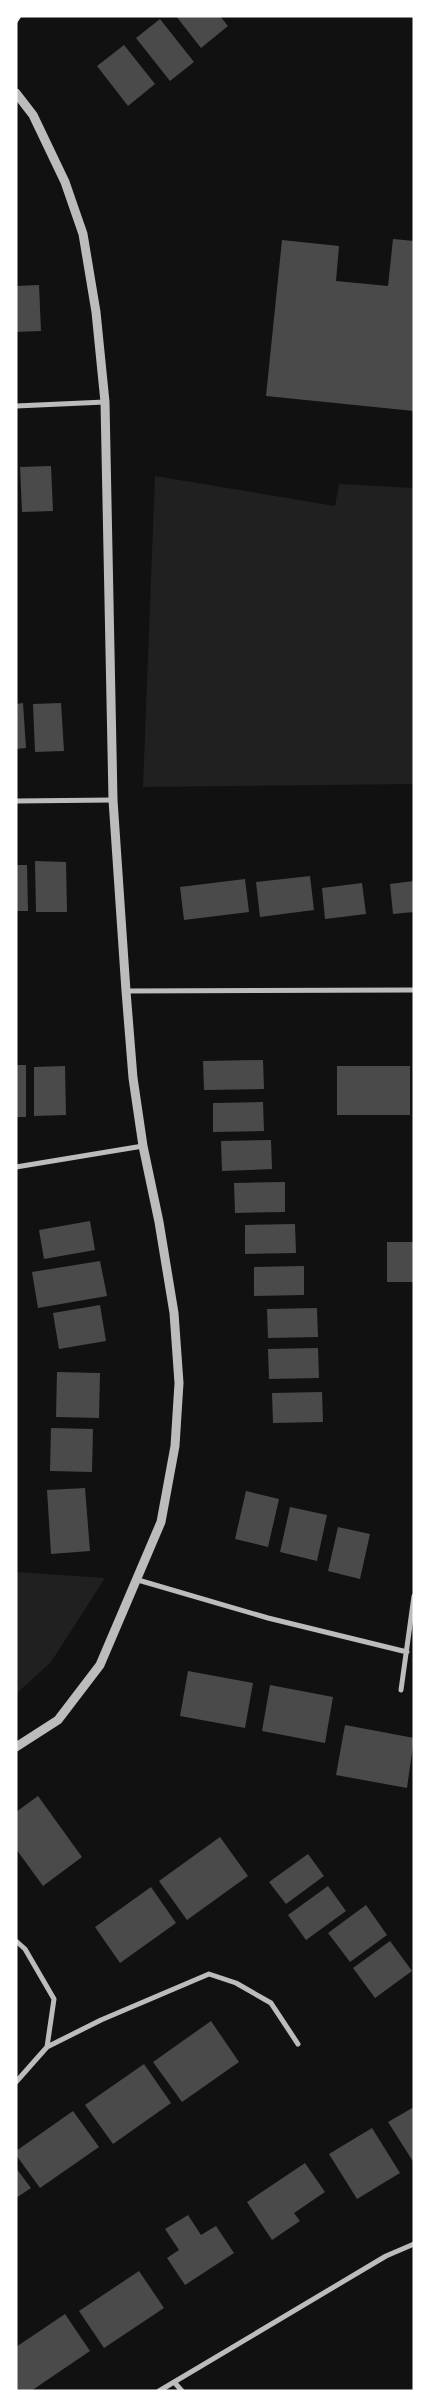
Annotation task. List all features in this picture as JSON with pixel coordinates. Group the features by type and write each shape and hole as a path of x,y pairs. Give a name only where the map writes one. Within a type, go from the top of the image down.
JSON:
{"street":[{"path":"16,93 33,115 65,182 83,234 96,312 105,402 113,800 126,991 133,1078 143,1146 159,1222 174,1313 179,1383 175,1446 161,1522 138,1580 100,1665 58,1720 16,1747"},
{"path":"16,406 105,402"},
{"path":"16,801 113,800"},
{"path":"126,991 414,990"},
{"path":"16,1167 143,1146"},
{"path":"138,1580 268,1618 407,1652"},
{"path":"401,1690 414,1596"},
{"path":"16,1941 26,1949 54,2000 47,2047"},
{"path":"16,2082 47,2047 101,2020 209,1974 236,1983 271,2003 298,2044"},
{"path":"159,2391 386,2256 414,2244"},
{"path":"174,2382 182,2391"}],"path":[{"path":"16,22 20,16"}],"shaded area":[{"path":"155,476 335,506 339,484 414,488 414,784 143,787"},
{"path":"16,1572 105,1578 51,1662 16,1694"}],"building":[{"path":"176,16 220,16 228,26 201,48"},
{"path":"160,19 194,62 170,81 136,38"},
{"path":"124,45 155,84 128,106 97,66"},
{"path":"393,239 414,241 414,411 266,396 282,240 339,246 336,281 388,286"},
{"path":"39,285 41,331 16,332 16,286"},
{"path":"51,466 53,511 22,512 20,467"},
{"path":"23,703 26,748 16,749 16,704"},
{"path":"61,703 64,751 35,752 33,704"},
{"path":"35,861 66,862 67,912 36,912"},
{"path":"16,865 27,865 28,911 16,911"},
{"path":"310,876 314,910 260,917 256,882"},
{"path":"245,879 249,912 184,920 180,887"},
{"path":"414,881 414,912 393,914 390,884"},
{"path":"362,883 366,914 325,919 322,888"},
{"path":"263,1060 264,1089 204,1090 203,1061"},
{"path":"16,1065 26,1065 26,1117 16,1117"},
{"path":"65,1066 66,1115 34,1116 34,1067"},
{"path":"337,1066 410,1066 410,1115 337,1115"},
{"path":"263,1102 264,1131 213,1132 213,1103"},
{"path":"271,1140 272,1169 222,1171 221,1141"},
{"path":"285,1182 285,1212 235,1213 234,1183"},
{"path":"90,1221 95,1250 44,1259 39,1230"},
{"path":"295,1224 296,1253 245,1254 245,1225"},
{"path":"387,1242 414,1242 414,1282 387,1282"},
{"path":"100,1261 107,1296 38,1308 32,1272"},
{"path":"304,1266 304,1295 254,1296 254,1267"},
{"path":"100,1305 106,1341 59,1349 53,1313"},
{"path":"317,1308 318,1337 268,1338 267,1309"},
{"path":"318,1348 319,1378 269,1379 268,1349"},
{"path":"57,1372 100,1373 99,1418 56,1417"},
{"path":"322,1392 323,1422 273,1423 272,1393"},
{"path":"51,1428 93,1429 92,1472 50,1471"},
{"path":"85,1488 90,1551 51,1554 47,1490"},
{"path":"246,1491 279,1499 268,1547 235,1539"},
{"path":"290,1507 327,1515 317,1561 280,1552"},
{"path":"338,1527 370,1534 360,1579 328,1571"},
{"path":"188,1671 253,1683 245,1728 180,1716"},
{"path":"270,1685 333,1697 325,1743 262,1731"},
{"path":"345,1725 414,1738 407,1788 336,1775"},
{"path":"38,1796 82,1857 43,1886 16,1849 16,1812"},
{"path":"220,1837 248,1876 187,1920 159,1881"},
{"path":"308,1854 324,1876 286,1904 269,1882"},
{"path":"328,1886 346,1911 306,1940 288,1915"},
{"path":"151,1887 176,1923 120,1963 95,1927"},
{"path":"366,1905 387,1935 350,1962 328,1933"},
{"path":"390,1941 412,1971 375,1998 353,1968"},
{"path":"211,2021 239,2062 182,2102 153,2062"},
{"path":"144,2064 171,2103 113,2144 85,2105"},
{"path":"414,2107 414,2163 388,2122"},
{"path":"73,2111 99,2147 40,2188 16,2155 16,2151"},
{"path":"372,2128 400,2173 357,2199 329,2154"},
{"path":"305,2163 325,2192 294,2213 300,2221 272,2240 247,2202"},
{"path":"16,2168 31,2188 16,2198"},
{"path":"188,2215 201,2235 216,2226 234,2253 185,2285 167,2258 179,2250 165,2229"},
{"path":"139,2271 164,2308 104,2348 79,2311"},
{"path":"65,2314 90,2351 31,2391 16,2391 16,2347"}]}
